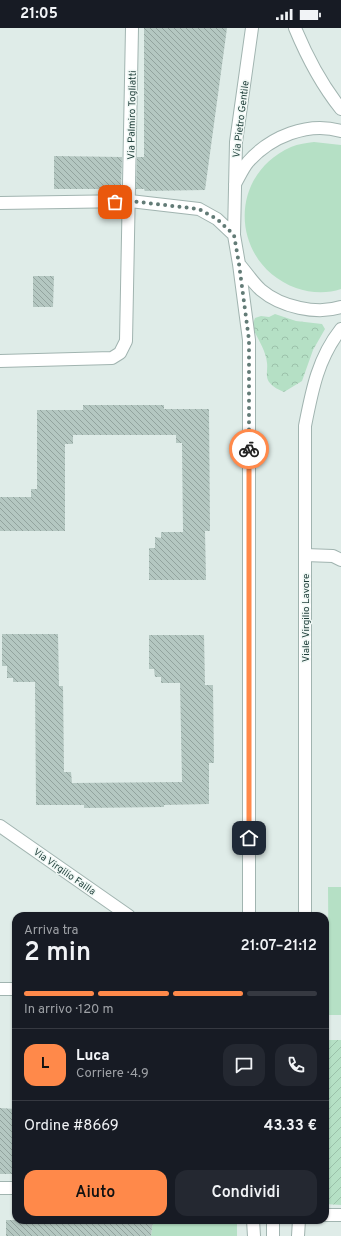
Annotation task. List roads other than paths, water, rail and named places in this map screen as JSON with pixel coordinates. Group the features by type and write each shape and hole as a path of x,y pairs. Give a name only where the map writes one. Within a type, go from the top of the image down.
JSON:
{"street":[{"name":"Via Palmiro Togliatti","path":"0,361 112,358 120,353 126,341 130,201 132,28"},
{"name":"Via Pietro Gentile","path":"234,235 236,142 252,28"},
{"path":"295,28 305,53 326,90 341,109"},
{"path":"235,184 247,163 264,146 286,134 310,129 334,129 341,131"},
{"path":"0,203 130,201 199,209 217,219 234,235 249,340 249,912"},
{"path":"239,264 262,291 293,308 328,311 341,307"},
{"name":"Viale Virgilio Lavore","path":"305,912 305,426 314,381 331,341 341,329"},
{"path":"305,555 333,556 341,560"},
{"name":"Via Virgilio Failla","path":"0,826 123,912"},
{"path":"0,990 12,989"},
{"path":"0,1188 12,1188"},
{"path":"329,1215 341,1215"},
{"path":"253,1224 254,1236"},
{"path":"273,1224 274,1236"},
{"path":"298,1236 299,1224"}]}
